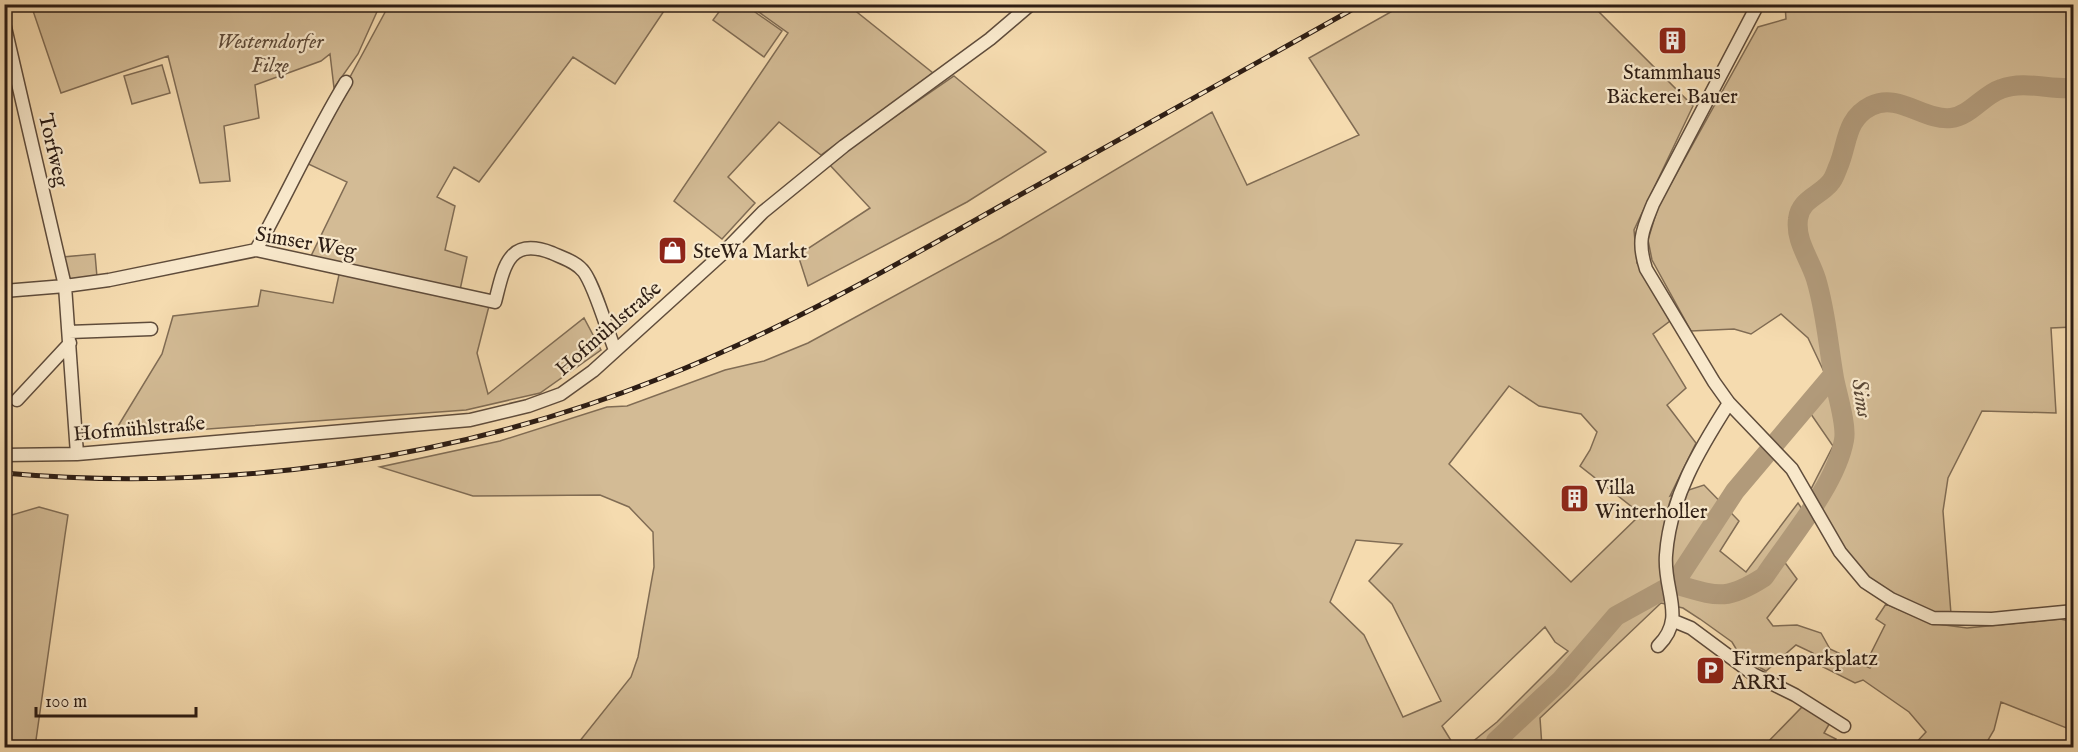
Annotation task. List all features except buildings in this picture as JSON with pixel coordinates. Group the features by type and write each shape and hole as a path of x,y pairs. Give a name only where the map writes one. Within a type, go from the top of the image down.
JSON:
{"street":[{"name":"Hofmühlstraße","path":"4,455 77,454 470,420 528,406 561,394 593,371 721,255 763,212 844,146 990,39 1031,4"},
{"path":"1758,4 1666,175 1642,231 1640,249 1646,268 1673,317 1729,403 1792,470 1840,552 1865,582 1891,599 1933,618 1992,619 2073,611 2073,743"},
{"name":"Torfweg","path":"4,23 65,286"},
{"path":"256,250 281,207 324,118 346,82"},
{"name":"Simser Weg","path":"4,291 109,280 256,250 495,302 509,259 525,248 540,249 574,263 585,274 615,350"},
{"path":"65,286 77,454"},
{"path":"17,400 70,338 151,329"},
{"path":"1658,646 1668,636 1674,621 1666,557 1675,505 1690,469 1729,403"},
{"path":"1674,621 1690,628 1753,674 1795,695 1844,726"}],"green space":[{"name":"Westerndorfer Filze","path":"31,4 380,5 358,54 334,88 330,54 321,61 255,85 259,118 224,126 230,181 200,183 168,56 61,93"},
{"path":"389,5 668,5 615,84 573,57 479,182 454,167 437,197 455,206 445,250 467,257 460,290 311,256 347,182 304,162"},
{"path":"724,5 745,5 782,31 764,57 713,20"},
{"path":"749,5 848,5 933,73 821,155 779,122 728,177 755,203 722,239 674,201 788,33"},
{"path":"1403,5 1592,5 1693,106 1634,230 1637,263 1670,321 1653,334 1686,388 1667,405 1696,443 1670,496 1704,485 1739,521 1720,551 1746,572 1798,503 1811,522 1783,560 1797,579 1767,618 1773,626 1797,625 1821,633 1830,649 1870,668 1876,659 1870,655 1885,625 1876,619 1886,604 1930,623 1967,628 2060,619 2070,621 2069,729 2001,702 1994,730 1984,747 1912,747 1926,732 1909,712 1863,680 1855,683 1823,667 1813,653 1796,645 1766,671 1741,657 1732,642 1700,619 1683,608 1661,603 1540,718 1542,747 1466,747 1497,722 1568,651 1555,642 1545,627 1442,726 1455,747 575,747 631,677 638,657 654,567 653,532 629,507 600,495 473,496 380,467 500,441 607,407 627,406 725,370 764,361 808,343 1001,238 1212,112 1247,185 1359,135 1309,58","holes":["1509,386 1539,406 1581,414 1597,432 1580,466 1641,514 1571,582 1449,464","1356,540 1402,544 1369,581 1392,604 1441,701 1403,717 1364,635 1330,602"]},
{"path":"1785,5 2073,5 2073,327 2051,328 2056,413 1982,411 1948,478 1943,511 1951,614 1924,611 1900,602 1881,590 1849,556 1810,491 1833,446 1804,404 1827,378 1808,338 1781,314 1751,334 1734,329 1691,331 1652,260 1648,240 1658,207 1758,27 1786,19"},
{"path":"162,65 170,93 132,104 124,76"},
{"path":"954,76 1046,152 967,202 808,286 798,255 870,208 828,163"},
{"path":"95,254 97,277 68,279 63,257"},
{"path":"340,270 489,306 477,353 488,394 584,318 601,350 540,393 466,410 112,436 162,354 173,316 258,306 261,290 333,303"},
{"path":"39,507 68,515 35,747 5,747 5,517"},
{"path":"1802,707 1831,721 1824,733 1836,739 1830,747 1762,748"}],"waterway":[{"name":"Sims","path":"1496,748 1496,741 1561,680 1616,616 1674,584 1711,594 1720,594 1740,590 1764,577 1822,493 1832,475 1845,434 1822,304 1816,279 1799,235 1798,219 1802,207 1833,180 1848,133 1856,118 1871,106 1891,102 1941,118 1951,118 1964,113 1994,92 2010,86 2074,88"},
{"path":"1674,584 1735,491 1833,375"}],"railway":[{"path":"4,473 87,478 171,478 255,473 338,464 421,449 503,430 583,406 705,360 834,298 1362,4"}],"place":[{"name":"Stammhaus Bäckerei Bauer","path":"1672,41"},
{"name":"SteWa Markt","path":"672,251"},
{"name":"Villa Winterholler","path":"1574,499"},
{"name":"Firmenparkplatz ARRI","path":"1711,670"}]}
